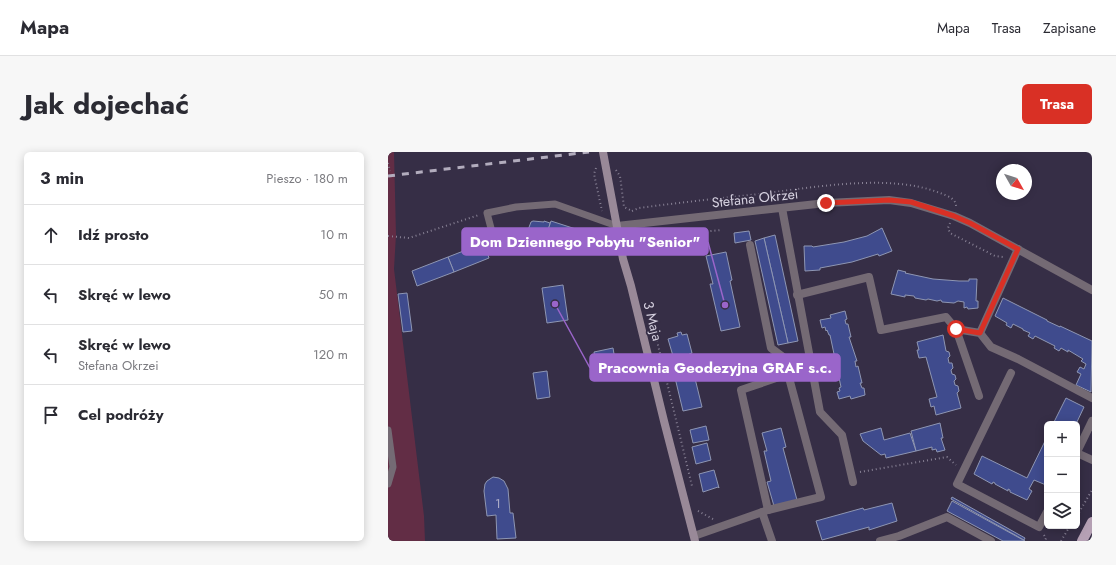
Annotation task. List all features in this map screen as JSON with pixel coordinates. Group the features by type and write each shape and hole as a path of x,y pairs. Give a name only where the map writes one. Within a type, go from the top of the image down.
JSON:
{"main road":[{"path":"1082,541 1092,522"}],"street":[{"name":"3 Maja","path":"602,152 623,259 695,538"},
{"name":"Stefana Okrzei","path":"617,226 826,203 889,200 911,202 954,216 970,223 1092,290"},
{"path":"782,208 820,412 842,436 854,482"},
{"path":"695,538 716,528 765,511 821,497 783,357 771,348 750,245"},
{"path":"980,333 1018,249"},
{"path":"797,295 869,277 881,330 946,317 956,329 979,396"},
{"path":"956,329 980,333 991,347 1018,359 1092,398"},
{"path":"772,541 741,390 788,374 811,363"},
{"path":"1011,373 957,484 1039,527 1044,518"},
{"path":"1080,446 1092,421"},
{"path":"1080,454 1092,460"},
{"path":"882,541 947,517 991,541"}],"lane":[{"path":"492,232 487,213 516,207 555,204 617,226"},
{"path":"388,430 393,467 388,484"}],"path":[{"path":"388,163 390,171"},
{"path":"614,166 620,176 624,207 632,211"},
{"path":"388,236 409,238 487,213"},
{"path":"632,250 630,244 636,238 722,230"},
{"path":"650,331 656,337 693,490"},
{"path":"851,474 947,457 963,470"},
{"path":"1080,511 1092,490"},
{"path":"696,505 698,512 714,519 716,528"},
{"path":"1061,541 1068,529"}],"shaded area":[{"path":"388,152 394,152 396,235 394,269 424,516 425,541 388,541"}],"building":[{"path":"544,221 550,223 548,232 535,230 534,232 528,230 531,222"},
{"path":"551,221 588,234 585,243 548,230"},
{"path":"882,228 892,251 879,256 878,254 852,262 820,268 820,270 805,271 804,246 813,247 844,242 867,236"},
{"path":"749,231 751,240 735,243 734,233"},
{"path":"775,235 798,341 788,343 764,238"},
{"path":"764,238 788,343 778,345 755,241"},
{"path":"484,243 489,258 454,272 448,257"},
{"path":"726,252 732,280 730,281 740,327 721,331 710,284 713,284 706,256"},
{"path":"448,257 454,272 417,286 412,271"},
{"path":"898,270 933,279 969,281 969,279 977,279 976,301 978,301 978,308 964,308 964,302 958,301 954,303 942,302 941,300 926,300 915,298 914,296 905,295 905,297 891,294"},
{"path":"563,285 568,320 547,323 542,288"},
{"path":"407,293 412,331 403,332 398,294"},
{"path":"1003,298 1047,321 1092,341 1091,392 1076,385 1081,374 1077,372 1080,367 1084,369 1086,364 1081,361 1083,359 1068,350 1068,352 1061,348 1059,351 1054,348 1055,346 1035,336 1033,339 1028,336 1030,333 1013,324 1011,328 1006,325 1007,323 995,316"},
{"path":"845,311 847,319 845,320 846,324 848,324 851,337 849,337 857,361 855,361 856,367 858,366 862,383 860,383 862,388 864,388 865,395 851,399 850,396 839,399 837,392 840,391 839,388 841,387 830,335 827,330 826,331 825,327 822,328 820,320 831,318 830,315"},
{"path":"681,332 682,335 687,334 692,353 689,354 702,407 683,411 670,357 673,356 668,339 678,336 677,333"},
{"path":"943,335 946,351 949,352 950,356 948,358 949,363 952,363 952,374 955,375 956,379 954,381 955,385 958,386 959,391 957,393 961,408 936,415 934,406 931,407 929,399 937,397 926,357 919,358 917,342"},
{"path":"613,348 618,377 598,380 594,352"},
{"path":"547,371 550,397 537,399 533,373"},
{"path":"1066,398 1084,407 1077,421 1054,421"},
{"path":"940,423 943,438 941,438 945,450 937,452 936,449 932,450 932,447 916,451 911,431"},
{"path":"706,426 709,440 693,443 690,430"},
{"path":"781,428 786,447 783,448 797,500 774,506 767,482 771,481 764,451 767,451 762,433"},
{"path":"881,428 884,440 910,433 916,451 886,458 885,454 881,455 863,441 860,434"},
{"path":"707,443 711,460 696,464 692,447"},
{"path":"1044,443 1044,484 1034,480 1029,489 1032,491 1027,500 1010,492 1008,489 1008,491 993,482 992,484 974,474 982,456 1027,478"},
{"path":"714,470 719,488 718,487 703,492 699,474"},
{"path":"493,477 504,481 508,489 510,513 513,513 516,538 497,539 496,515 487,516 484,491 485,484"},
{"path":"952,497 1025,538 1024,540 951,499"},
{"path":"952,501 1025,541 1003,541 947,511"},
{"path":"892,503 897,521 869,530 869,527 822,540 816,521 863,508 864,510"}],"railway":[{"path":"388,176 589,152"}],"place":[{"name":"Pracownia Geodezyjna GRAF s.c.","path":"555,304"},
{"name":"Dom Dziennego Pobytu \"Senior\"","path":"725,305"}],"route":[{"path":"826,203 889,200 911,202 954,216 970,223 1018,249 1015,259 980,333 956,329"}]}
